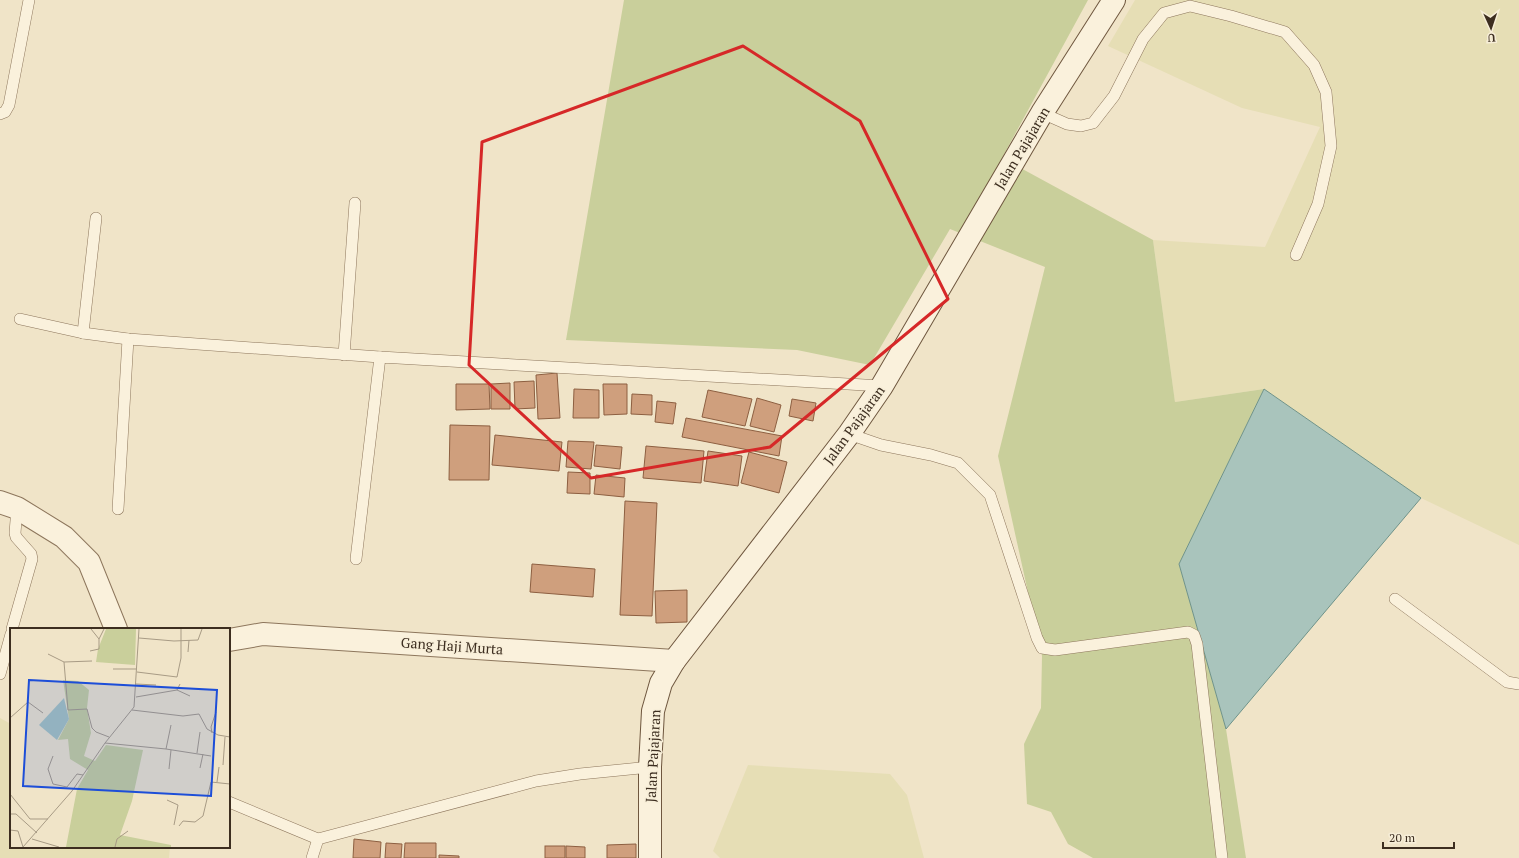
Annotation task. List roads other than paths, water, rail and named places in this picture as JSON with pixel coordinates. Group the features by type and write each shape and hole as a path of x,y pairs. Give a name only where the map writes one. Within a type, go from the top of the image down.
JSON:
{"main road":[{"name":"Jalan Pajajaran","path":"650,858 650,767 653,711 661,683 674,661 849,434 882,386 1042,113 1114,0"},
{"path":"8,505 64,537 89,562 116,628"},
{"name":"Gang Haji Murta","path":"230,640 263,634 674,661"}],"lane":[{"path":"0,114 4,112 9,105 29,0"},
{"path":"1042,113 1067,124 1081,126 1092,123 1114,96 1143,39 1164,13 1190,6 1285,32 1314,65 1326,92 1331,146 1318,204 1296,255"},
{"path":"344,355 354,203"},
{"path":"83,333 96,218"},
{"path":"20,319 83,333 128,339 344,355 882,386"},
{"path":"118,509 128,339"},
{"path":"356,559 380,357"},
{"path":"849,434 880,445 931,455 958,463 990,495 1037,638 1042,648 1055,650 1188,632 1194,634 1197,644 1222,858"},
{"path":"8,505 16,537 31,554 32,559 12,628"},
{"path":"1395,599 1506,682 1519,684"},
{"path":"0,674 10,638"},
{"path":"230,802 318,839 536,781 580,774 650,767"},
{"path":"312,858 318,839"}],"water":[{"path":"1264,389 1421,498 1226,729 1179,564"}]}
